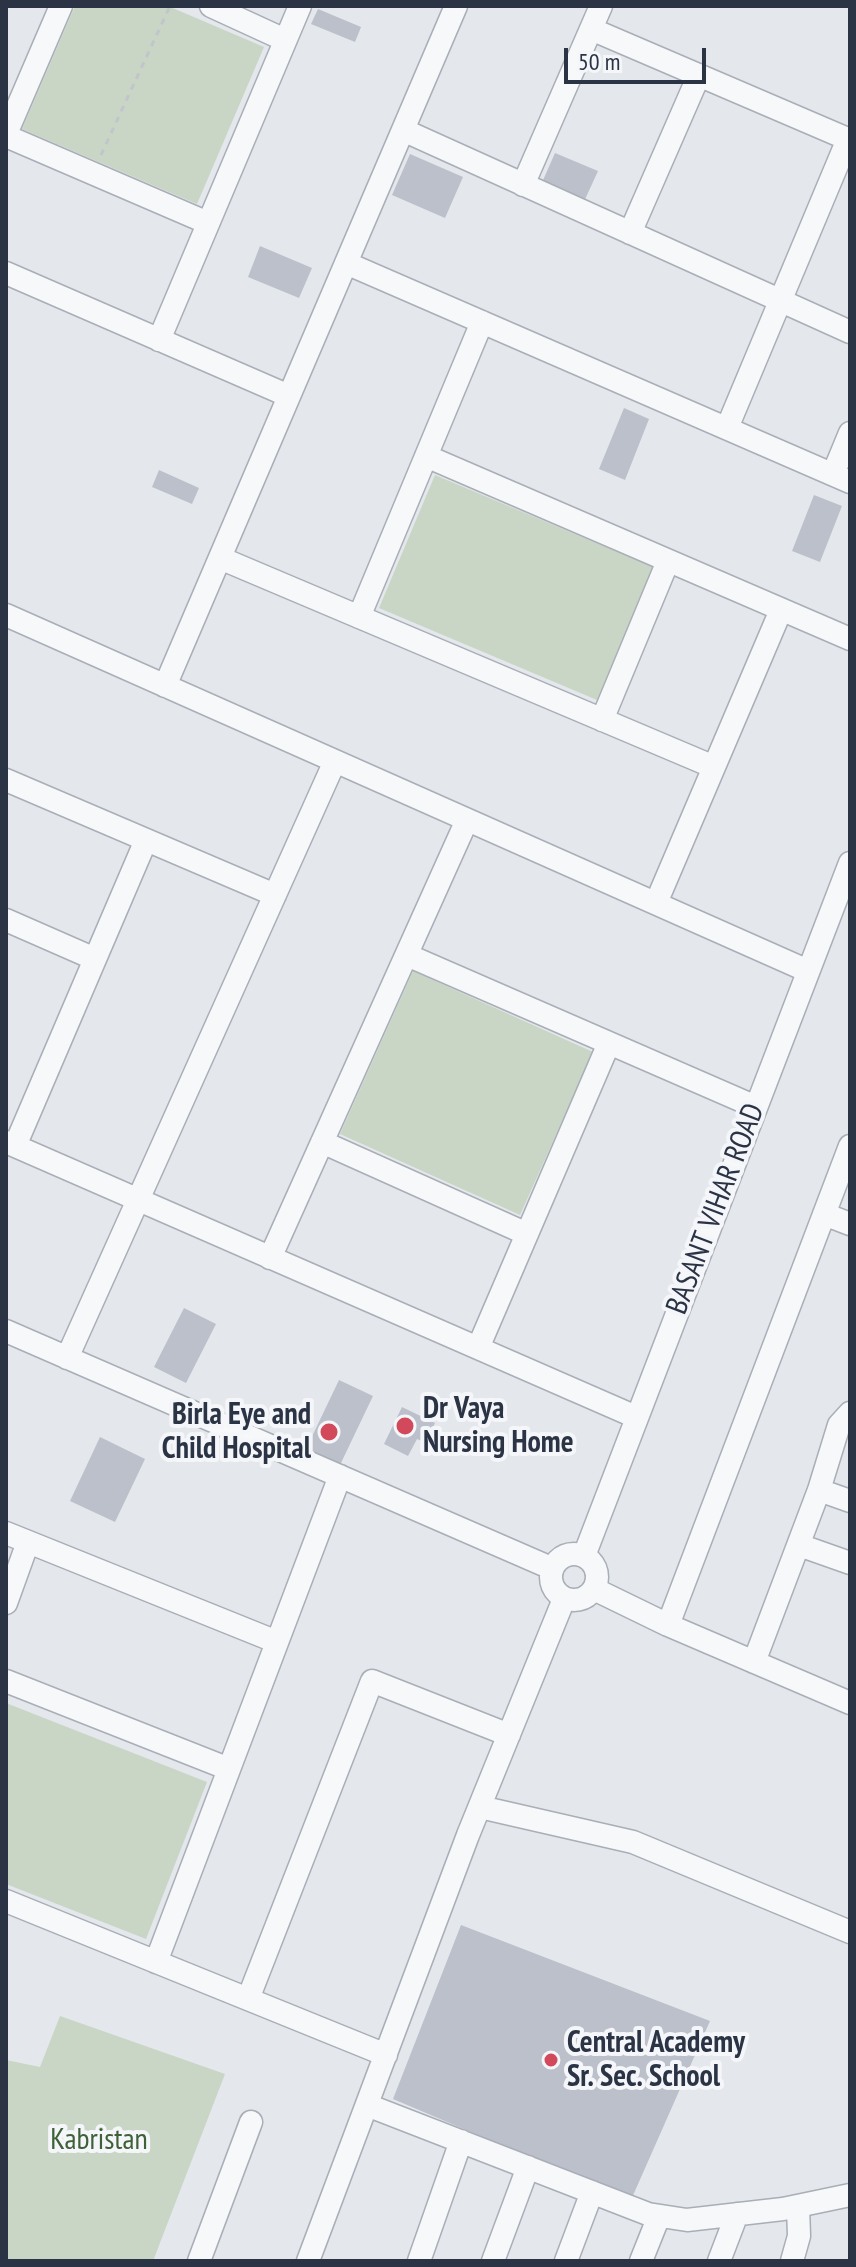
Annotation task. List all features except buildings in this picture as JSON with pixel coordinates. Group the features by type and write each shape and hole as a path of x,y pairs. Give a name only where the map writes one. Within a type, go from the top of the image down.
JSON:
{"street":[{"path":"61,6 6,135 208,223"},
{"path":"211,6 285,40"},
{"path":"159,340 300,6"},
{"path":"165,686 456,6"},
{"path":"523,185 601,6"},
{"path":"591,29 849,140 727,428"},
{"path":"630,233 699,75"},
{"path":"403,130 850,332"},
{"path":"346,263 841,478 850,433"},
{"path":"6,273 289,396"},
{"path":"359,617 482,322"},
{"path":"426,456 850,639"},
{"path":"220,558 714,767"},
{"path":"602,720 668,561"},
{"path":"656,903 781,610"},
{"path":"6,615 808,971"},
{"path":"67,1358 335,761"},
{"path":"6,780 275,895"},
{"path":"270,1258 467,820"},
{"path":"146,840 10,1144 636,1417"},
{"name":"BASANT VIHAR ROAD","path":"584,1556 850,863"},
{"path":"6,920 95,959"},
{"path":"407,955 756,1107"},
{"path":"478,1348 609,1043"},
{"path":"322,1142 527,1234"},
{"path":"668,1625 850,1146"},
{"path":"824,1214 850,1224"},
{"path":"6,1331 551,1568"},
{"path":"754,1662 819,1490 839,1425 850,1413"},
{"path":"156,1962 340,1476"},
{"path":"819,1490 850,1501"},
{"path":"6,1533 277,1642"},
{"path":"6,1603 28,1542"},
{"path":"799,1545 850,1563"},
{"path":"566,1554 584,1556 596,1570 594,1589 582,1599 564,1599 552,1587 551,1568 566,1554"},
{"path":"594,1589 668,1625 850,1703"},
{"path":"308,2261 480,1807 564,1599"},
{"path":"6,1681 229,1769"},
{"path":"248,1999 372,1681 509,1735"},
{"path":"480,1807 633,1842 850,1932"},
{"path":"6,1901 386,2055"},
{"path":"367,2105 648,2214 687,2220 798,2206 850,2195"},
{"path":"199,2261 251,2122"},
{"path":"419,2261 461,2141"},
{"path":"493,2261 528,2167"},
{"path":"566,2261 592,2192"},
{"path":"792,2261 799,2236 798,2206"},
{"path":"719,2261 737,2214"},
{"path":"641,2261 659,2216"}],"path":[{"path":"92,173 170,6"}],"green space":[{"path":"75,6 168,6 264,47 197,204 22,129"},
{"path":"435,475 653,567 597,700 379,608"},
{"path":"413,971 593,1052 520,1215 340,1134"},
{"path":"6,1703 207,1782 146,1939 6,1884"},
{"name":"Kabristan","path":"60,2016 225,2074 153,2261 6,2261 6,2060 40,2067"}],"place":[{"name":"Dr Vaya Nursing Home","path":"405,1426"},
{"name":"Birla Eye and Child Hospital","path":"329,1432"},
{"name":"Central Academy Sr. Sec. School","path":"551,2060"}]}
